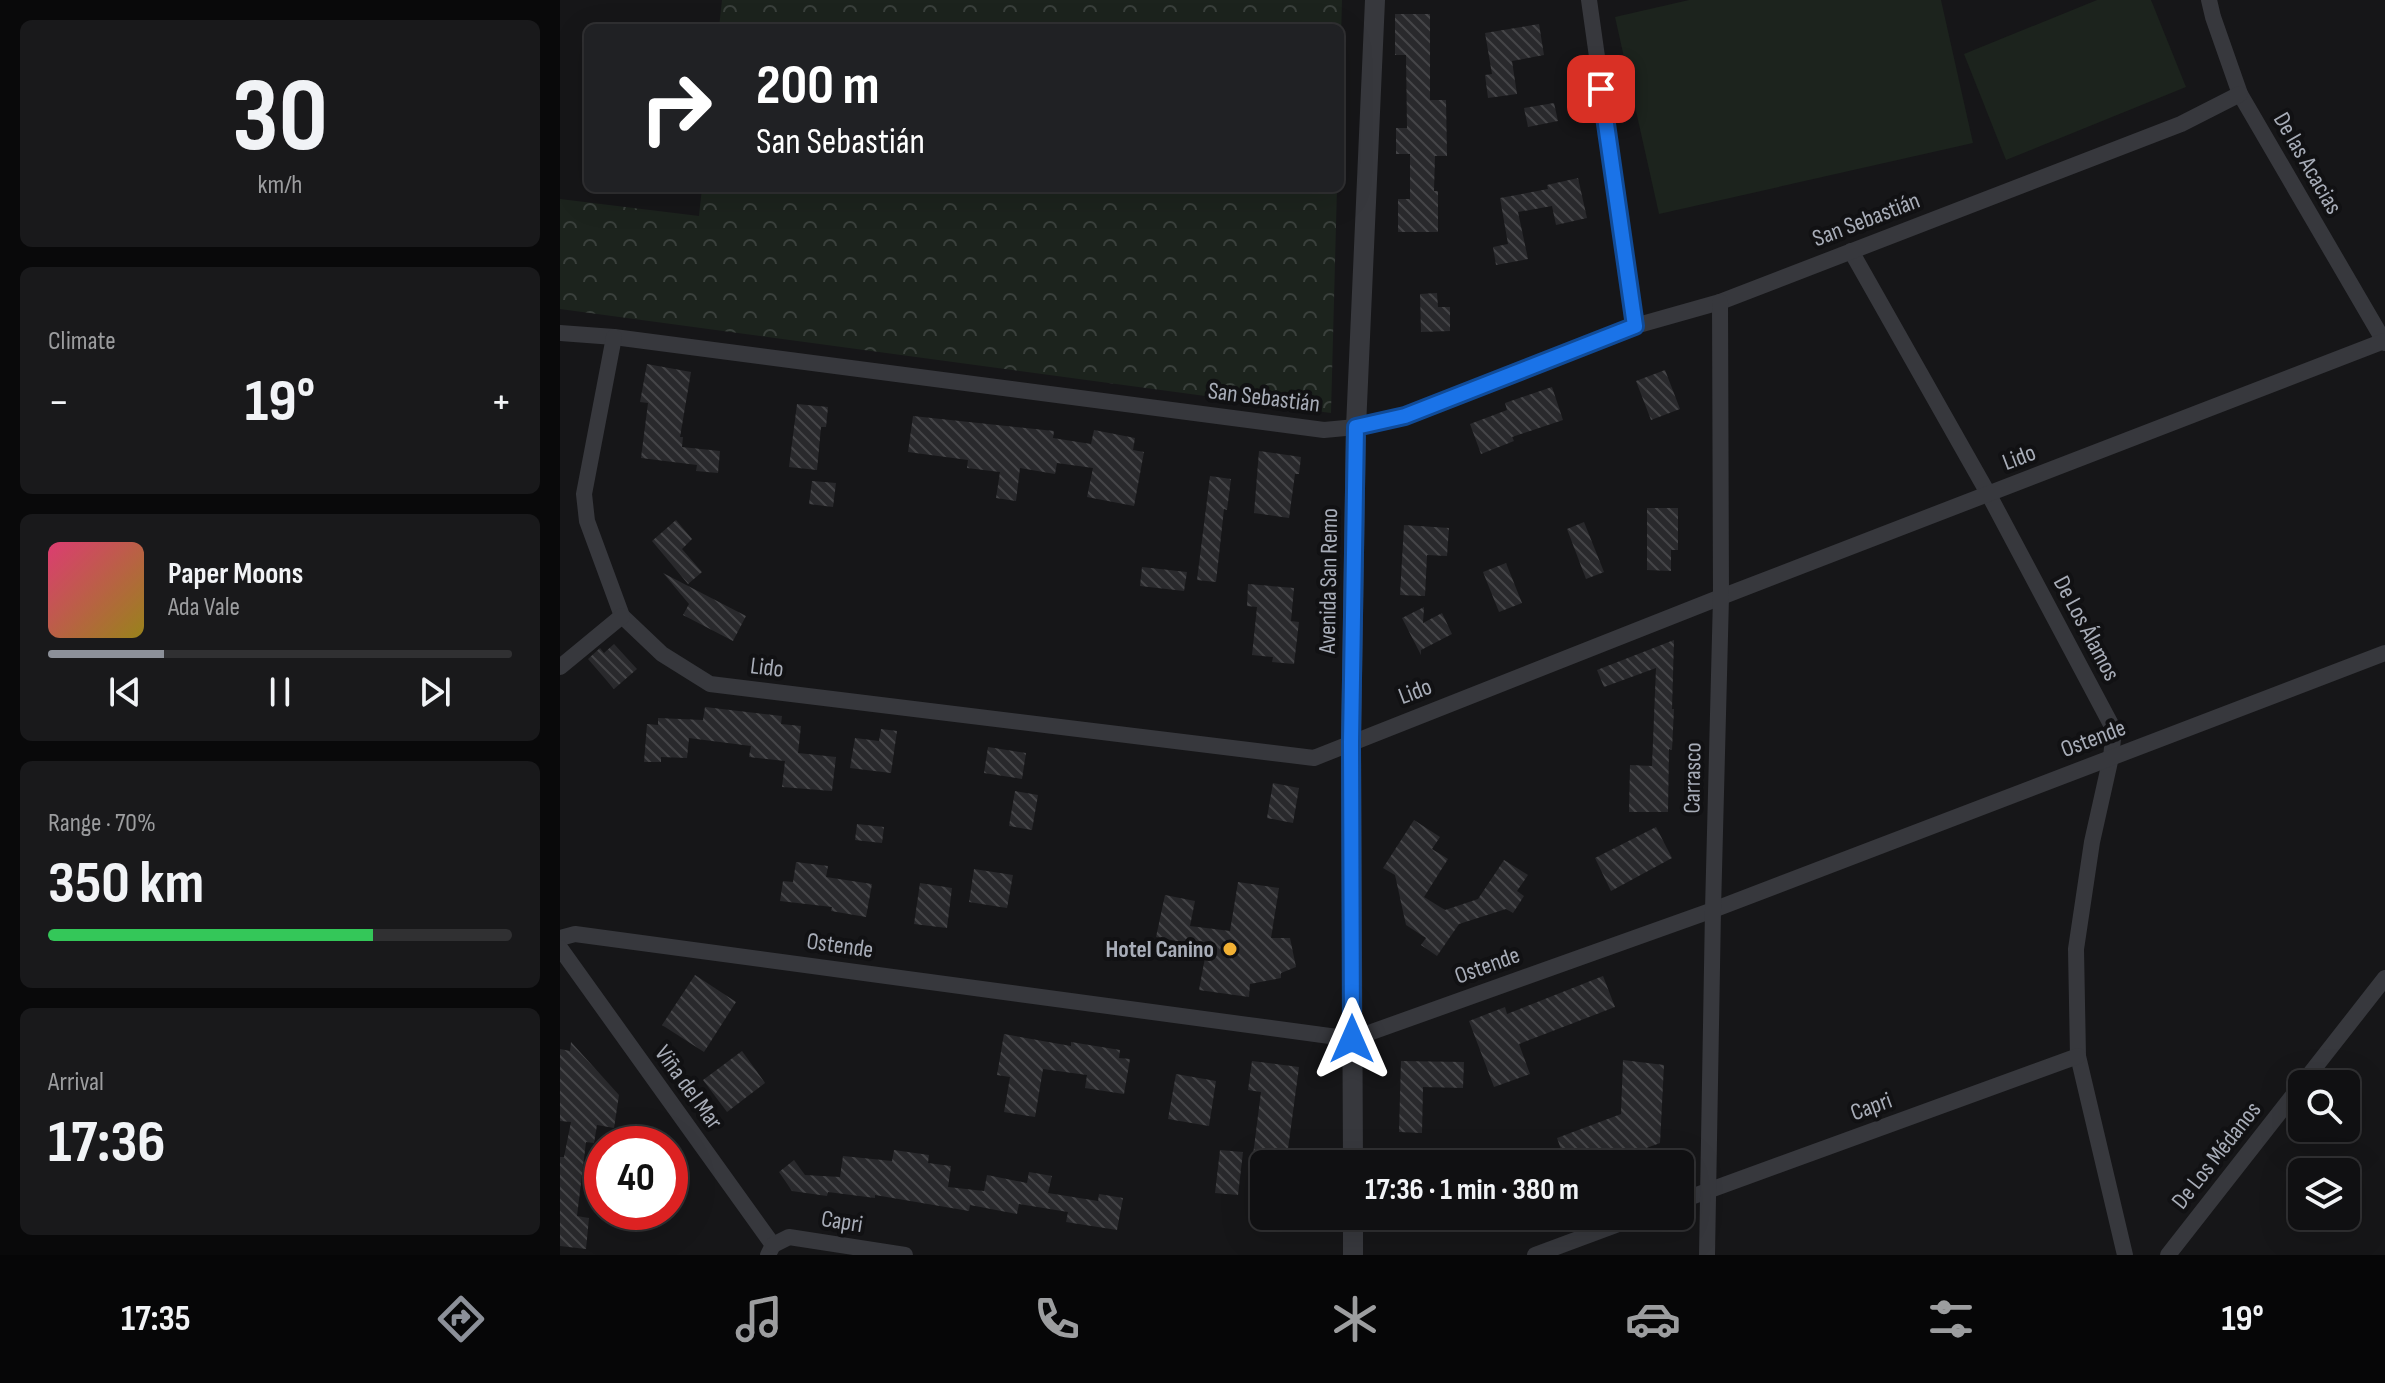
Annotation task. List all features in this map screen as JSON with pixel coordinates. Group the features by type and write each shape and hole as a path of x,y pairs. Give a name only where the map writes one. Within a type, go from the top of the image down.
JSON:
{"street":[{"name":"Avenida San Remo","path":"1353,1150 1351,742 1356,427 1375,0"},
{"path":"1589,0 1635,326"},
{"name":"De las Acacias","path":"2209,0 2240,94 2384,342"},
{"name":"San Sebastián","path":"560,333 614,337 1324,430 1356,427 1405,416 1635,326 1720,302 2181,124 2240,94"},
{"name":"De Los Álamos","path":"1851,251 1989,495 2114,730 2092,842 2076,949 2078,1056 2125,1255"},
{"name":"Carrasco","path":"1707,1255 1721,597 1720,302"},
{"name":"Lido","path":"614,337 584,494 587,521 622,616 662,654 710,684 1314,758 1721,597 2384,342"},
{"path":"560,667 622,616"},
{"name":"Ostende","path":"560,938 575,934 1352,1039 1713,910 2385,653"},
{"name":"Viña del Mar","path":"560,948 770,1250"},
{"name":"De Los Médanos","path":"2168,1255 2385,978"},
{"name":"Capri","path":"1694,1196 2078,1056"},
{"path":"1353,1230 1353,1255"},
{"path":"1535,1255 1602,1230"},
{"name":"Capri","path":"770,1250 789,1237 905,1255"}],"green space":[{"path":"722,0 1342,0 1341,24 719,24"},
{"path":"1689,0 1941,0 1973,143 1659,214 1615,17"},
{"path":"2097,0 2151,0 2186,87 2006,160 1964,54"},
{"path":"702,192 1337,192 1331,413 560,309 560,199 699,216"}],"building":[{"path":"1395,14 1430,14 1430,100 1446,100 1447,156 1435,156 1438,232 1398,232 1398,199 1410,199 1410,154 1396,154 1396,128 1407,128 1406,55 1395,55"},
{"path":"1539,24 1544,55 1512,61 1517,94 1488,98 1485,75 1492,74 1485,33"},
{"path":"1554,103 1558,121 1528,127 1524,108"},
{"path":"1578,178 1587,218 1556,225 1552,206 1518,212 1528,259 1496,265 1493,247 1508,244 1500,198 1548,189 1547,185"},
{"path":"1437,293 1438,307 1450,307 1450,331 1421,332 1420,294"},
{"path":"647,364 691,372 680,437 683,437 682,447 720,451 718,473 696,471 697,465 641,458 648,403 640,402"},
{"path":"1665,370 1680,409 1651,420 1636,381"},
{"path":"1552,387 1563,420 1512,437 1514,441 1481,454 1470,424 1507,410 1505,403"},
{"path":"797,404 828,407 826,427 821,427 817,470 789,467"},
{"path":"913,416 1054,431 1053,438 1091,444 1094,430 1135,438 1133,450 1144,452 1134,506 1087,497 1093,468 1057,463 1055,474 1020,468 1016,501 996,498 1000,472 967,468 968,460 908,452"},
{"path":"1259,451 1301,457 1299,474 1295,474 1289,518 1254,513"},
{"path":"1210,476 1231,479 1227,510 1224,509 1216,582 1197,580"},
{"path":"812,481 836,483 833,507 809,504"},
{"path":"1647,508 1678,508 1678,550 1671,550 1671,571 1647,570"},
{"path":"676,520 692,539 682,549 702,572 688,584 652,541"},
{"path":"1584,522 1604,572 1586,579 1567,529"},
{"path":"1404,525 1449,528 1447,556 1427,555 1425,596 1400,595"},
{"path":"1506,563 1522,603 1499,612 1483,572"},
{"path":"1142,567 1187,572 1184,591 1140,586"},
{"path":"663,573 746,616 733,641 683,615 689,604"},
{"path":"1248,584 1294,588 1291,621 1299,622 1294,664 1272,662 1273,657 1252,655 1257,607 1247,606"},
{"path":"1424,607 1423,623 1442,613 1452,634 1421,650 1421,655 1402,618"},
{"path":"1674,640 1674,709 1672,750 1669,749 1668,812 1629,812 1630,765 1652,766 1656,668 1604,687 1597,670"},
{"path":"614,644 637,669 614,689 588,659 600,648 604,653"},
{"path":"705,707 782,716 781,724 801,726 798,753 836,757 832,791 782,787 785,761 749,757 751,746 689,738 687,758 661,757 661,762 644,762 647,724 658,725 658,718 703,720"},
{"path":"881,729 897,731 891,773 850,768 855,738 879,741"},
{"path":"988,747 1026,753 1022,779 984,773"},
{"path":"1273,783 1299,788 1293,823 1267,818"},
{"path":"1015,791 1038,795 1032,830 1009,826"},
{"path":"1414,820 1440,837 1432,849 1448,859 1424,897 1445,910 1478,899 1504,860 1528,875 1517,891 1524,896 1513,913 1506,909 1459,924 1437,956 1421,945 1426,938 1406,925 1395,875 1383,868"},
{"path":"857,824 884,827 882,843 855,840"},
{"path":"1656,827 1672,858 1611,891 1595,858"},
{"path":"796,862 828,866 826,877 872,884 866,917 831,911 832,907 780,901 783,881 793,882"},
{"path":"974,869 1013,875 1007,908 969,902"},
{"path":"1238,882 1279,888 1271,938 1290,938 1296,967 1281,973 1281,978 1250,984 1249,997 1199,990 1207,947 1156,937 1165,895 1195,901 1190,926 1230,931"},
{"path":"920,883 952,888 947,928 914,924"},
{"path":"695,975 736,1002 704,1052 662,1025"},
{"path":"1603,976 1615,1007 1519,1044 1530,1074 1494,1087 1469,1021 1505,1007 1507,1014"},
{"path":"1004,1034 1071,1046 1071,1042 1120,1050 1119,1058 1130,1059 1124,1094 1085,1088 1087,1075 1043,1069 1035,1117 1004,1112 1010,1077 997,1075"},
{"path":"571,1042 619,1095 614,1126 584,1126 584,1158 577,1216 584,1217 584,1230 588,1230 586,1249 560,1246 560,1157 564,1157 571,1122 560,1121 560,1049 570,1051"},
{"path":"742,1051 765,1083 727,1112 703,1080"},
{"path":"1623,1060 1664,1065 1660,1143 1641,1150 1561,1150 1557,1138 1621,1114"},
{"path":"1252,1061 1299,1067 1288,1150 1254,1150 1261,1092 1248,1090"},
{"path":"1401,1061 1464,1062 1463,1088 1423,1087 1422,1133 1399,1132"},
{"path":"1176,1074 1216,1081 1209,1126 1168,1119"},
{"path":"894,1150 929,1155 928,1163 951,1166 948,1187 984,1191 987,1175 1027,1183 1029,1172 1052,1176 1048,1193 1098,1201 1099,1194 1123,1198 1117,1230 1066,1222 1068,1212 1019,1204 1017,1214 970,1205 969,1211 875,1195 875,1198 828,1192 827,1196 792,1191 779,1172 794,1160 805,1175 840,1177 843,1156 892,1161"},
{"path":"1220,1150 1243,1152 1238,1195 1215,1193"}],"place":[{"name":"Hotel Canino","path":"1230,949"}],"route":[{"path":"1352,1039 1351,742 1356,427 1405,416 1635,326 1601,89"}]}
